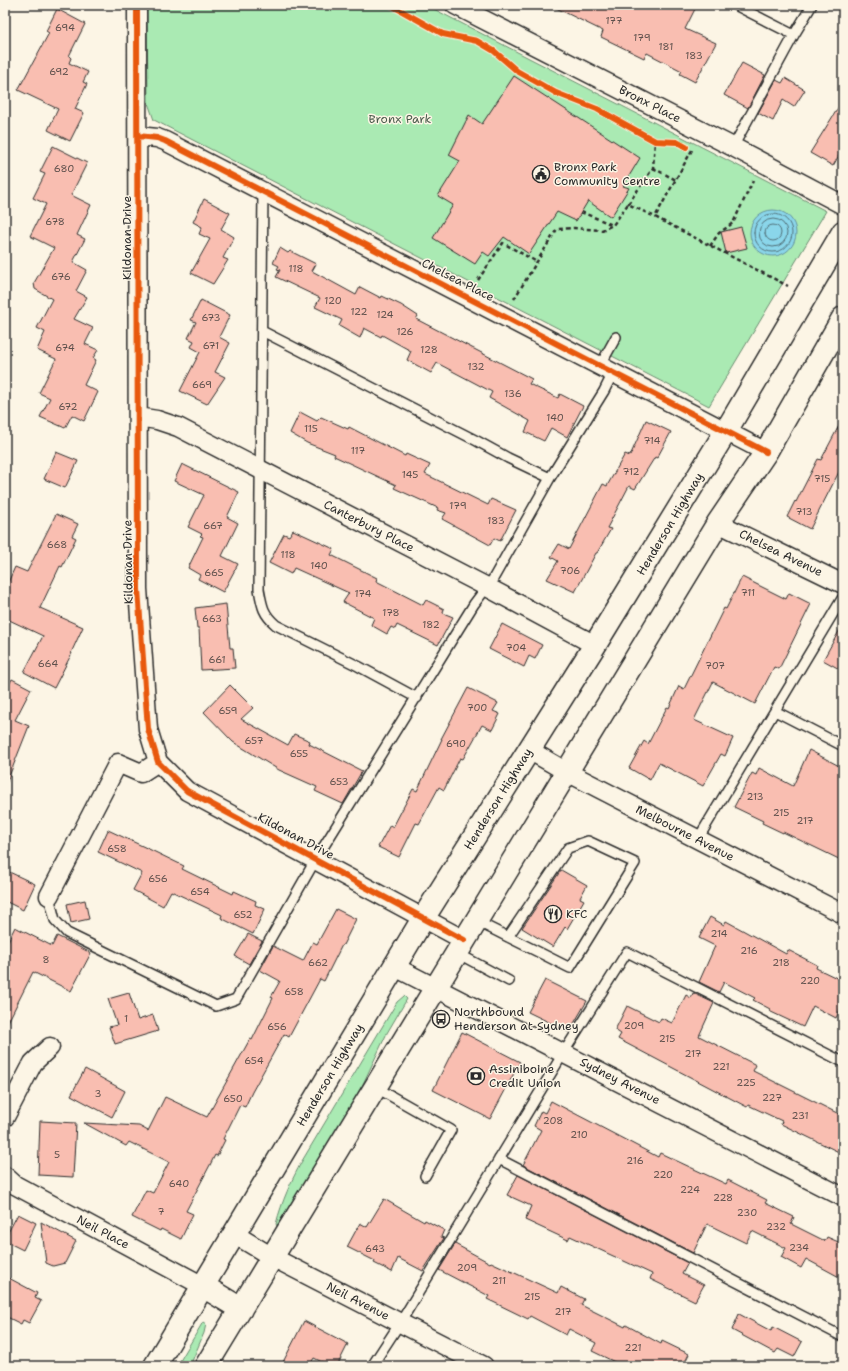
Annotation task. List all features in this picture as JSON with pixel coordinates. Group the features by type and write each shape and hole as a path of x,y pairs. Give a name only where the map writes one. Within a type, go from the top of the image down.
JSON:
{"main road":[{"name":"Henderson Highway","path":"155,1366 396,967 424,918 595,646 726,431 843,232"},
{"path":"206,1366 718,523 766,452 843,318"},
{"path":"203,1286 241,1309"}],"street":[{"name":"Kildonan Drive","path":"137,5 138,590 148,729 158,762 188,790 424,918 460,947"},
{"name":"Bronx Place","path":"455,5 843,205"},
{"name":"Chelsea Place","path":"138,136 157,138 166,141 766,452"},
{"name":"Canterbury Place","path":"138,418 157,420 178,427 487,587 595,646"},
{"name":"Chelsea Avenue","path":"718,523 843,584"},
{"name":"Melbourne Avenue","path":"529,750 567,772 843,914"},
{"path":"49,896 118,763 141,773 158,762"},
{"name":"Sydney Avenue","path":"396,967 564,1052 843,1197"},
{"path":"5,1117 33,1063 50,1047"},
{"name":"Neil Place","path":"5,1176 15,1185 203,1286"},
{"name":"Neil Avenue","path":"234,1234 272,1257 484,1366"}],"lane":[{"path":"735,5 794,35"},
{"path":"733,147 812,5"},
{"path":"263,191 259,590 264,612 269,619 280,627 358,666 417,698"},
{"path":"262,331 508,458 550,478"},
{"path":"49,896 56,920 67,932 216,1006 236,999 316,860 474,604 487,587 550,478 604,391 607,369 616,337"},
{"path":"698,839 843,598"},
{"path":"775,711 843,746"},
{"path":"476,921 508,937 570,968 635,862 588,841 568,848 508,937"},
{"path":"460,947 509,981"},
{"path":"372,1366 400,1323 564,1052 627,952 843,1062"},
{"path":"375,1088 451,1130 425,1176"},
{"path":"499,1159 843,1337"}],"path":[{"path":"649,137 655,141 662,141"},
{"path":"514,299 557,229 574,228 602,230 613,225 653,168 655,141"},
{"path":"655,217 692,150"},
{"path":"653,168 676,180"},
{"path":"710,246 718,233 733,223 753,181"},
{"path":"628,204 792,288"},
{"path":"581,212 613,225"},
{"path":"478,280 503,243 537,262"}],"green space":[{"name":"Bronx Park","path":"147,5 426,5 826,211 709,406 154,120 148,103"},
{"path":"404,996 407,999 387,1033 362,1086 297,1198 277,1226 278,1216 284,1199 302,1161 397,1002"},
{"path":"203,1322 206,1324 204,1333 190,1366 177,1366"}],"water":[{"path":"773,210 786,214 792,220 796,233 792,246 786,252 773,256 760,252 754,246 750,233 754,220 760,214"}],"building":[{"path":"550,5 697,5 685,29 716,43 695,82 680,74 682,71 647,53 644,58 601,37 603,31"},
{"path":"57,9 85,24 69,56 71,58 69,63 88,72 83,82 87,84 75,109 84,113 70,141 48,130 58,109 18,90 49,33 46,31"},
{"path":"742,63 765,75 748,108 724,95"},
{"name":"Bronx Park Community Centre","path":"514,76 640,158 623,186 629,188 611,217 588,201 576,221 557,212 529,254 504,237 489,256 483,252 475,264 433,238 453,205 438,196 460,161 449,155 469,115 482,124"},
{"path":"785,78 805,90 794,107 783,100 773,121 758,113 776,80 782,83"},
{"path":"843,100 843,148 833,166 810,153"},
{"path":"53,146 87,163 71,195 91,205 77,235 85,239 73,262 87,270 76,291 87,297 74,319 93,328 85,344 98,350 93,358 96,360 84,385 98,392 84,421 72,415 65,428 40,417 50,398 39,393 56,359 37,350 45,332 37,328 52,299 35,289 34,283 54,248 30,236 46,204 33,198 45,174 40,172"},
{"path":"204,199 230,213 221,229 234,237 223,258 228,260 213,284 191,273 210,239 199,234 202,227 193,222"},
{"path":"741,227 747,248 726,253 721,232"},
{"path":"280,248 288,253 290,251 316,264 312,271 356,295 360,287 381,298 382,296 401,305 418,316 416,319 532,379 529,384 558,398 560,394 583,406 567,437 551,428 544,441 525,432 530,421 489,398 492,392 437,363 431,373 407,360 411,351 382,335 381,337 364,328 360,338 339,326 342,320 315,307 320,298 276,277 280,270 277,269 279,266 273,263"},
{"path":"201,300 230,315 219,337 230,343 215,372 225,377 207,404 180,391 200,352 191,347 194,341 188,338 196,322 191,320"},
{"path":"300,412 317,421 321,417 348,429 349,427 405,456 406,454 430,465 425,474 488,505 491,499 516,510 500,541 494,538 490,545 442,519 446,513 437,510 438,508 394,488 396,485 334,456 335,454 307,443 290,433"},
{"path":"843,418 843,464 810,529 787,517 818,459 821,460"},
{"path":"646,420 671,432 657,458 655,457 635,489 629,486 607,528 611,529 575,592 547,579 558,561 551,557 559,544 569,549 603,484 607,486 625,454 630,456"},
{"path":"56,452 78,461 65,488 44,479"},
{"path":"182,464 239,492 227,517 238,523 222,556 238,564 223,592 198,579 200,575 188,568 203,537 200,536 202,534 188,527 204,495 174,481"},
{"path":"56,514 78,524 72,536 76,538 62,567 60,566 40,608 83,627 72,653 54,688 24,672 43,636 5,618 5,589 15,567 27,572"},
{"path":"293,530 334,549 331,555 377,578 376,581 423,605 426,600 444,609 443,613 453,617 438,645 397,625 395,629 391,627 387,634 371,625 374,618 343,602 349,593 294,568 291,574 269,563 284,534 289,536"},
{"path":"742,577 786,599 789,593 811,604 779,669 774,667 755,704 713,682 694,720 733,738 725,756 721,754 703,786 659,763 650,780 629,768 644,741 648,744 667,707 669,708 679,686 684,689 724,608 726,609"},
{"path":"226,604 230,648 233,648 235,668 201,670 199,628 197,628 195,608"},
{"path":"502,624 542,645 535,659 529,656 524,667 489,649"},
{"path":"843,624 843,671 823,660"},
{"path":"12,679 31,689 15,720 29,726 6,784 5,692"},
{"path":"230,685 253,708 241,719 288,745 294,734 310,741 309,744 362,771 343,804 315,791 317,787 279,770 233,742 204,712"},
{"path":"468,688 498,703 493,711 500,714 492,730 482,725 463,759 460,758 444,790 439,787 419,824 416,823 399,857 378,847 390,825 393,827 413,789 417,791 441,739"},
{"path":"809,750 843,768 843,861 762,823 763,821 734,807 752,773 756,775 759,768 793,786"},
{"path":"108,830 184,866 182,869 233,894 234,891 256,901 255,905 265,909 253,934 221,918 222,915 171,891 163,906 133,890 142,873 98,852"},
{"path":"5,870 35,884 23,910 5,901"},
{"name":"KFC","path":"561,870 587,885 580,898 584,900 567,929 565,927 553,947 522,928"},
{"path":"85,900 89,919 71,923 67,904"},
{"path":"336,909 356,919 324,981 320,979 289,1037 284,1034 245,1107 240,1105 223,1139 225,1140 217,1156 215,1155 186,1211 193,1214 181,1239 161,1229 160,1231 132,1217 146,1190 153,1193 169,1162 129,1142 126,1146 84,1123 139,1126 148,1131 165,1097 207,1117 250,1039 252,1040 273,998 271,997 280,981 260,970 273,946 303,961 313,942 317,944"},
{"path":"710,917 724,925 726,921 786,954 788,950 817,965 816,968 843,981 843,1003 836,1018 813,1006 803,1027 769,1011 770,1009 753,1000 755,998 724,982 719,992 699,982 715,946 699,938"},
{"path":"15,927 52,946 57,936 91,953 71,991 33,972 5,1028 5,947"},
{"path":"248,934 262,941 249,964 235,956"},
{"path":"545,980 587,1001 569,1032 528,1012"},
{"path":"129,993 138,1020 153,1015 158,1031 115,1044 109,1027 117,1025 108,999"},
{"path":"693,993 714,1003 699,1036 756,1065 753,1071 843,1116 843,1154 781,1124 782,1121 748,1105 747,1107 618,1039 621,1034 615,1030 627,1006 659,1022 661,1018 672,1023 686,995 691,998"},
{"name":"Assiniboine Credit Union","path":"462,1032 520,1062 490,1119 433,1090"},
{"path":"85,1069 125,1091 112,1117 71,1095"},
{"path":"551,1101 658,1157 660,1153 726,1184 728,1180 767,1200 765,1203 794,1217 791,1224 825,1241 827,1237 843,1244 843,1279 806,1259 801,1268 781,1257 786,1248 752,1231 746,1243 707,1224 693,1253 523,1165 541,1130 534,1126 541,1111 545,1113"},
{"path":"40,1121 76,1123 73,1177 38,1175"},
{"path":"518,1175 688,1263 682,1274 704,1285 695,1301 650,1279 652,1274 570,1236 568,1240 525,1220 531,1206 507,1195"},
{"path":"384,1199 424,1222 425,1220 444,1230 441,1237 444,1238 423,1271 398,1258 392,1272 374,1263 375,1261 347,1247 360,1223 367,1227"},
{"path":"18,1214 36,1223 23,1250 5,1241 5,1238"},
{"path":"41,1222 76,1241 65,1263 53,1266 46,1263"},
{"path":"455,1244 490,1263 491,1262 558,1293 561,1287 584,1299 581,1305 625,1327 626,1325 661,1344 662,1341 689,1354 683,1366 623,1366 592,1351 596,1343 569,1329 566,1335 530,1316 528,1319 487,1299 489,1296 439,1270"},
{"path":"5,1276 37,1293 35,1298 41,1301 29,1323 23,1320 21,1324 5,1316"},
{"path":"739,1314 771,1331 773,1327 802,1342 794,1357 778,1349 775,1353 732,1330"},
{"path":"304,1321 348,1344 337,1366 330,1366 314,1358 309,1366 281,1366"}],"cycle path":[{"path":"137,5 138,589 148,729 158,762 187,791 464,940"},
{"path":"391,5 443,34 477,41 494,51 517,71 556,93 597,109 655,141 677,142 686,147"},
{"path":"138,136 157,138 165,141 766,452"}],"place":[{"name":"Bronx Park Community Centre","path":"541,174"},
{"name":"KFC","path":"553,914"},
{"name":"Northbound Henderson at Sydney","path":"441,1019"},
{"name":"Assiniboine Credit Union","path":"476,1076"}]}
